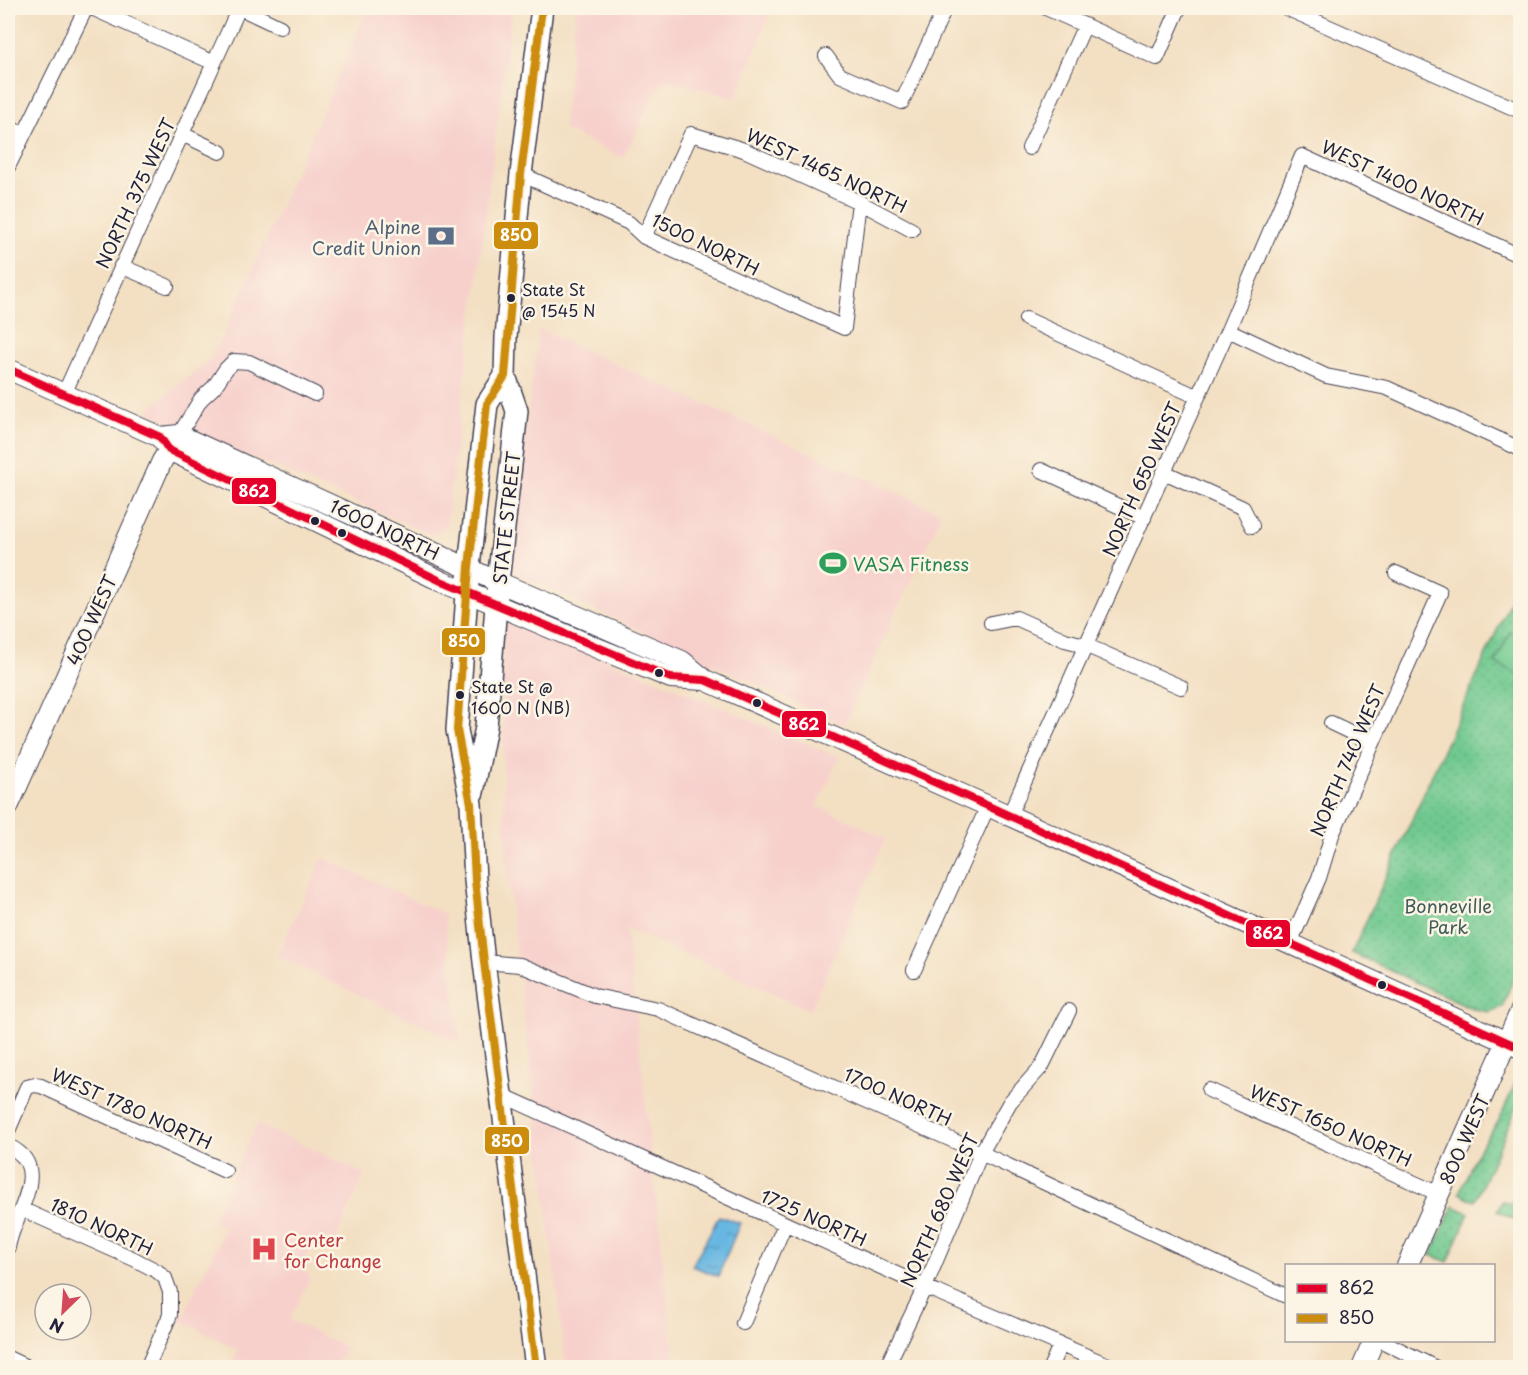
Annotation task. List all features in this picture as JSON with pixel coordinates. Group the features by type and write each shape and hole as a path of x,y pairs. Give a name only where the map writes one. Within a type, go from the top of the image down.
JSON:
{"main road":[{"name":"STATE STREET","path":"471,804 486,727 498,582 518,411 505,376 521,174 542,8"},
{"name":"1600 NORTH","path":"8,369 682,661 705,680 1514,1045"},
{"name":"STATE STREET","path":"505,376 487,404 469,567 457,730 471,804 475,880 484,962 536,1368"},
{"name":"1600 NORTH","path":"169,440 496,604 671,678 705,680"},
{"name":"400 WEST","path":"8,807 162,461 169,440"},
{"name":"800 WEST","path":"1408,1264 1439,1194 1514,1045 1521,1012"},
{"path":"1362,1368 1374,1342"}],"street":[{"path":"8,167 86,8"},
{"path":"92,8 214,63"},
{"path":"240,8 280,27"},
{"name":"NORTH 375 WEST","path":"63,394 240,8"},
{"path":"826,56 840,75 902,102 945,8"},
{"path":"1046,8 1156,58 1179,8"},
{"path":"1286,8 1521,111"},
{"path":"1029,148 1085,25"},
{"path":"8,127 23,134"},
{"path":"182,134 220,152"},
{"name":"WEST 1465 NORTH","path":"644,237 691,134 744,150 859,202 912,230"},
{"name":"WEST 1400 NORTH","path":"1302,156 1521,256"},
{"name":"NORTH 650 WEST","path":"1009,816 1228,330 1302,156"},
{"name":"1500 NORTH","path":"521,174 629,224 644,237 844,328 859,202"},
{"path":"121,266 167,286"},
{"path":"1026,319 1198,397"},
{"path":"1228,330 1326,376 1387,388 1521,449"},
{"path":"169,440 234,361 249,362 315,394"},
{"path":"1041,470 1144,518"},
{"path":"1164,472 1243,508 1252,526"},
{"name":"NORTH 740 WEST","path":"1290,943 1319,878 1332,835 1440,593 1396,573"},
{"path":"991,623 1016,618 1181,687"},
{"path":"1331,723 1373,743"},
{"path":"914,970 988,806"},
{"name":"1700 NORTH","path":"484,962 520,966 596,996 658,1009 981,1153 1285,1295"},
{"name":"NORTH 680 WEST","path":"886,1368 925,1287 981,1153 1010,1102 1042,1066 1069,1011"},
{"name":"WEST 1780 NORTH","path":"8,1131 25,1090 29,1086 41,1086 225,1170"},
{"name":"WEST 1650 NORTH","path":"1209,1089 1439,1194"},
{"name":"1725 NORTH","path":"502,1095 925,1287 1114,1368"},
{"path":"8,1146 16,1150 26,1161 30,1170 29,1186 12,1228 8,1248"},
{"name":"1810 NORTH","path":"21,1209 134,1259 165,1278 170,1292 170,1315 147,1368"},
{"path":"743,1323 785,1224"},
{"path":"1382,1342 1436,1368"},
{"path":"1050,1368 1060,1345"},
{"path":"8,1358 29,1368"}],"shaded area":[{"path":"368,8 512,8 446,527 433,535 146,412 212,357"},
{"path":"576,8 772,8 736,98 663,79 623,158 563,129"},
{"path":"539,329 942,513 844,725 507,569"},
{"path":"512,620 839,757 817,806 886,838 810,1010 626,928 675,1367 566,1367 507,873 503,775 503,634"},
{"path":"323,858 444,914 460,1043 277,956"},
{"name":"Center for Change","path":"257,1124 365,1174 335,1241 321,1237 306,1256 305,1269 310,1279 289,1320 345,1347 335,1367 230,1367 238,1350 181,1320 225,1229 212,1221"}],"green space":[{"name":"Bonneville Park","path":"1520,579 1520,963 1502,1007 1489,1012 1474,1009 1352,953"},
{"path":"1510,632 1520,637 1520,675 1495,663"},
{"path":"1520,1077 1520,1100 1475,1201 1459,1193 1479,1149 1497,1124"},
{"path":"1520,1183 1520,1222 1497,1211 1502,1201 1511,1204"},
{"path":"1453,1206 1469,1213 1448,1262 1431,1255"}],"water":[{"path":"719,1216 740,1223 718,1276 692,1266"}],"transit line":[{"name":"850","path":"536,1368 484,962 475,880 471,804 457,730 469,567 487,404 505,376 521,174 542,8"},
{"name":"862","path":"8,369 160,437 169,450 443,582 671,678 705,680 1520,1048"}],"place":[{"name":"Alpine Credit Union","path":"441,236"},
{"name":"State St @ 1545 N","path":"511,298"},
{"name":"VASA Fitness","path":"833,563"},
{"name":"State St @ 1600 N (NB)","path":"460,695"},
{"name":"Center for Change","path":"264,1249"}]}
